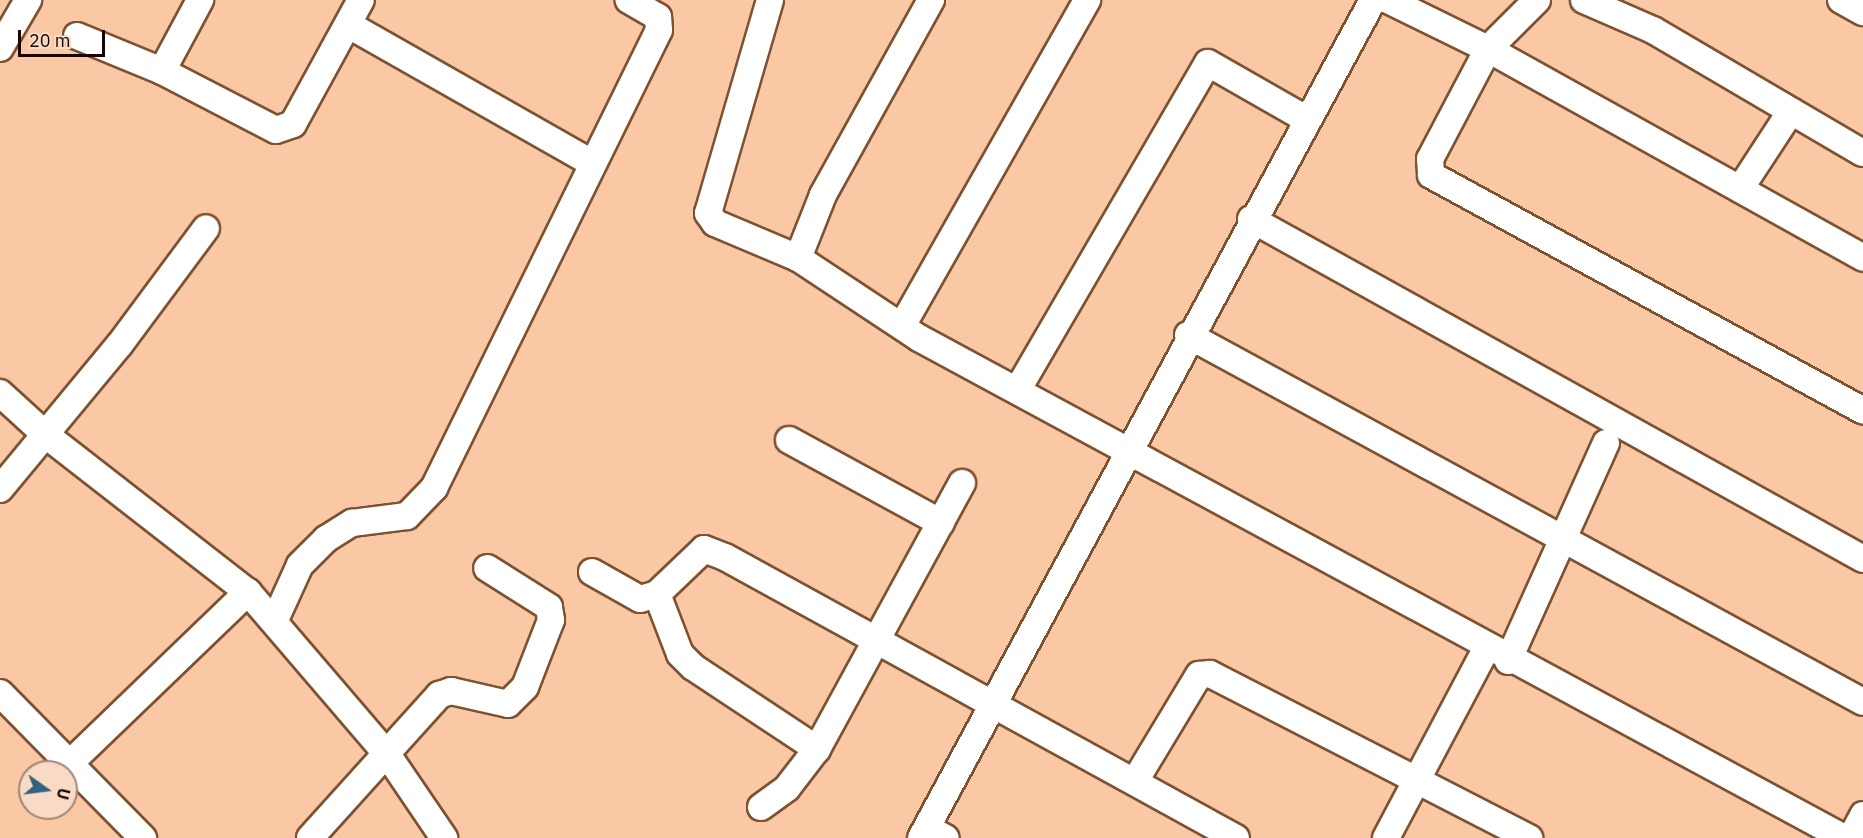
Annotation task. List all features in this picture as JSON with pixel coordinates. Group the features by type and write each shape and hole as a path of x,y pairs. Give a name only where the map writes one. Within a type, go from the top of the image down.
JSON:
{"street":[{"path":"0,48 28,0"},
{"path":"162,71 200,0"},
{"path":"77,36 162,71 276,130 293,124 361,0"},
{"path":"275,620 300,565 326,539 352,523 407,516 434,488 659,30 658,17 628,0"},
{"path":"770,0 708,213 715,223 798,258 902,326 1126,451 1497,655 1844,838"},
{"path":"798,258 823,195 931,0"},
{"path":"902,326 1087,0"},
{"path":"932,835 994,701 1126,451 1251,219 1373,0"},
{"path":"1388,0 1488,49 1863,258"},
{"path":"1537,0 1488,49 1430,159 1431,175 1863,411"},
{"path":"1584,0 1653,30 1863,153"},
{"path":"1841,0 1863,12"},
{"path":"349,25 592,163"},
{"path":"1018,389 1208,63 1306,119"},
{"path":"1740,189 1791,111"},
{"path":"1251,219 1863,560"},
{"path":"0,489 46,435 206,228"},
{"path":"1188,335 1563,536 1863,702"},
{"path":"0,393 46,435 248,592 275,620 387,754 444,838"},
{"path":"789,440 941,523"},
{"path":"1386,838 1418,777 1497,655 1563,536 1606,443"},
{"path":"761,807 787,788 817,749 873,639 962,483"},
{"path":"592,572 640,599 657,594 704,549 994,701 1236,838"},
{"path":"310,838 439,695 452,692 508,704 525,687 551,620 549,607 487,568"},
{"path":"73,760 248,592"},
{"path":"657,594 680,654 693,667 817,749"},
{"path":"1135,781 1199,675 1210,674 1418,777 1529,838"},
{"path":"0,693 63,760"},
{"path":"78,775 143,838"},
{"path":"1851,838 1863,815"}]}
